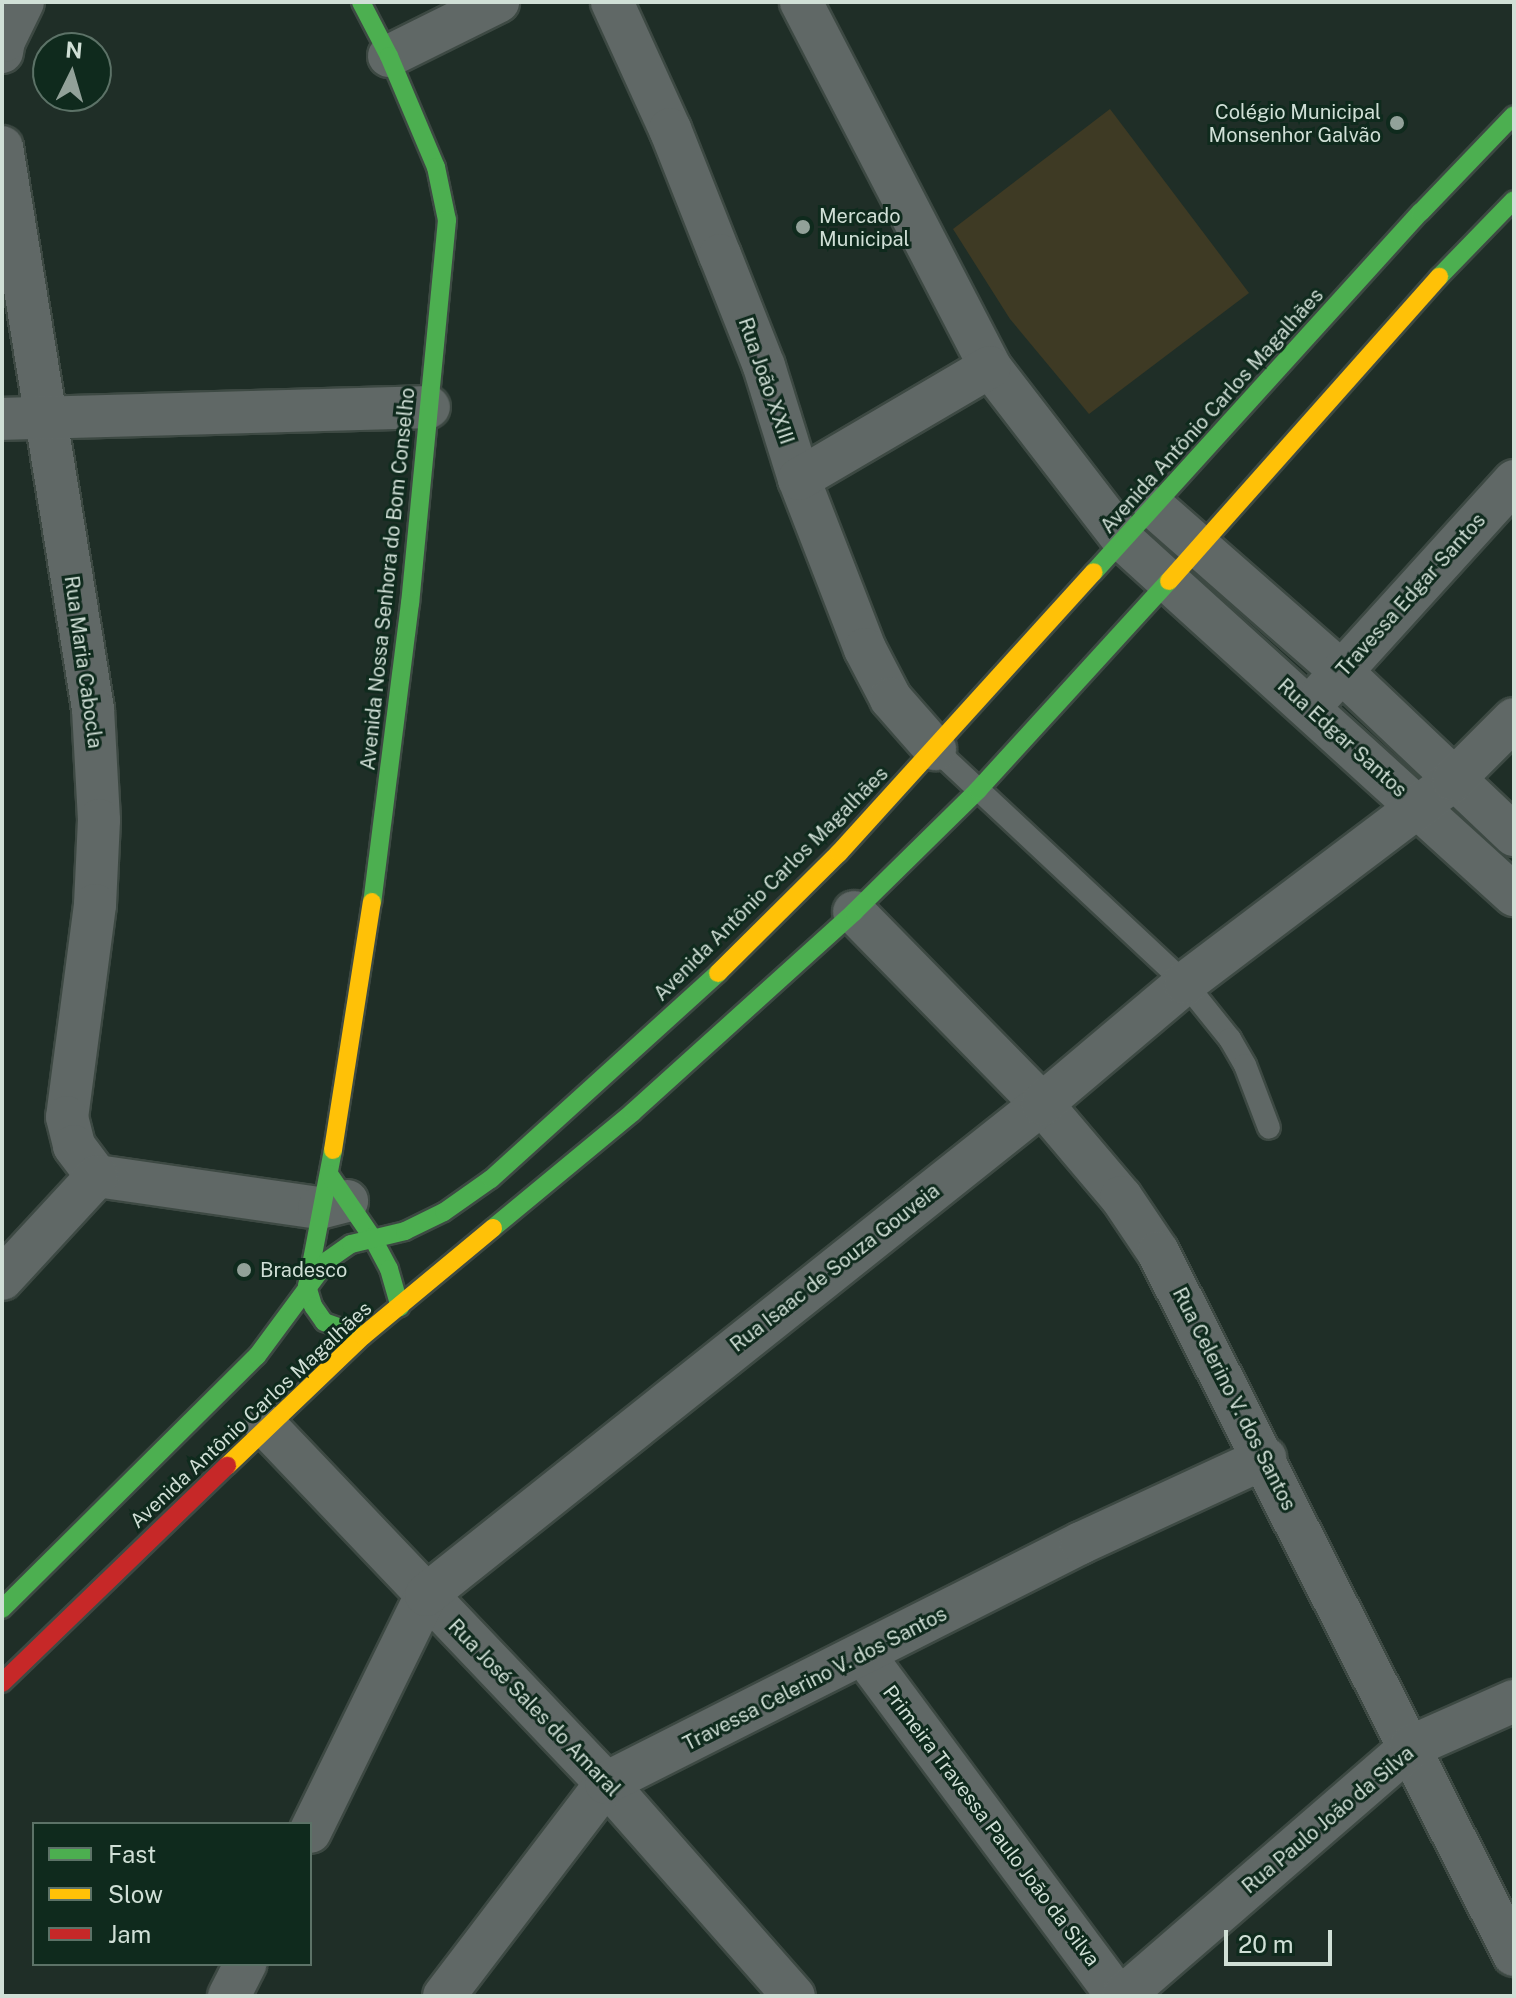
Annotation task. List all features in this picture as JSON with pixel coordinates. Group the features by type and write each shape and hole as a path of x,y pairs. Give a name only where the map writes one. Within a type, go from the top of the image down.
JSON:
{"main road":[{"name":"Avenida Nossa Senhora do Bom Conselho","path":"307,1286 332,1194 373,895 410,603 447,220 436,167 389,56 361,2"},
{"name":"Avenida Antônio Carlos Magalhães","path":"2,1609 257,1356 328,1260 351,1244 405,1231 444,1212 491,1179 706,985 839,853 1421,212 1514,115"},
{"name":"Avenida Antônio Carlos Magalhães","path":"2,1683 363,1336 633,1112 854,912 978,790 1167,584 1420,297 1514,200"},
{"path":"332,1194 372,1237 389,1269 400,1307"},
{"path":"307,1286 313,1306 324,1322 363,1336"}],"street":[{"path":"3,45 23,2"},
{"path":"389,56 498,2"},
{"name":"Rua João XXIII","path":"612,2 670,129 764,366 799,479 880,682 935,749"},
{"path":"801,2 990,367 1124,541"},
{"name":"Rua Maria Cabocla","path":"2,147 93,709 97,764 95,905 67,1117 74,1146 97,1176"},
{"path":"799,479 990,367"},
{"path":"2,419 429,407"},
{"name":"Travessa Edgar Santos","path":"1309,708 1514,481"},
{"path":"1155,508 1342,672 1514,835"},
{"name":"Rua Edgar Santos","path":"1124,541 1167,584 1309,708 1514,895"},
{"name":"Rua Isaac de Souza Gouveia","path":"312,1828 426,1595 1042,1104 1185,983 1416,805 1453,780 1514,719"},
{"name":"Rua Celerino V. dos Santos","path":"854,912 1042,1104 1121,1197 1158,1252 1514,1955"},
{"path":"2,1279 97,1176 332,1194"},
{"name":"Rua José Sales do Amaral","path":"266,1426 606,1783 794,1996"},
{"name":"Travessa Celerino V. dos Santos","path":"444,1996 606,1783 1081,1543 1265,1458"},
{"name":"Primeira Travessa Paulo João da Silva","path":"864,1655 1120,1996"},
{"name":"Rua Paulo João da Silva","path":"1120,1996 1410,1747 1514,1701"},
{"path":"229,1996 244,1966"}],"lane":[{"path":"935,749 1185,983 1237,1052 1269,1128"}],"shaded area":[{"path":"1110,109 1249,293 1089,414 1010,319 953,229"}],"traffic: fast":[{"path":"361,2 389,56 436,167 447,220 410,603 372,902"},
{"path":"1094,572 1421,212 1514,115"},
{"path":"1439,277 1514,200"},
{"path":"493,1228 633,1112 854,912 978,790 1169,581"},
{"path":"2,1609 257,1356 328,1260 351,1244 405,1231 444,1212 491,1179 718,973"},
{"path":"333,1150 307,1286 313,1306 324,1322 363,1336"},
{"path":"329,1174 372,1237 389,1269 400,1307"}],"traffic: slow":[{"path":"1169,581 1439,277"},
{"path":"718,973 839,853 1094,572"},
{"path":"333,1150 372,902"},
{"path":"227,1466 363,1336 493,1228"}],"traffic: jam":[{"path":"2,1683 227,1466"}],"place":[{"name":"Colégio Municipal Monsenhor Galvão","path":"1397,123"},
{"name":"Mercado Municipal","path":"803,227"},
{"name":"Bradesco","path":"244,1270"}]}
